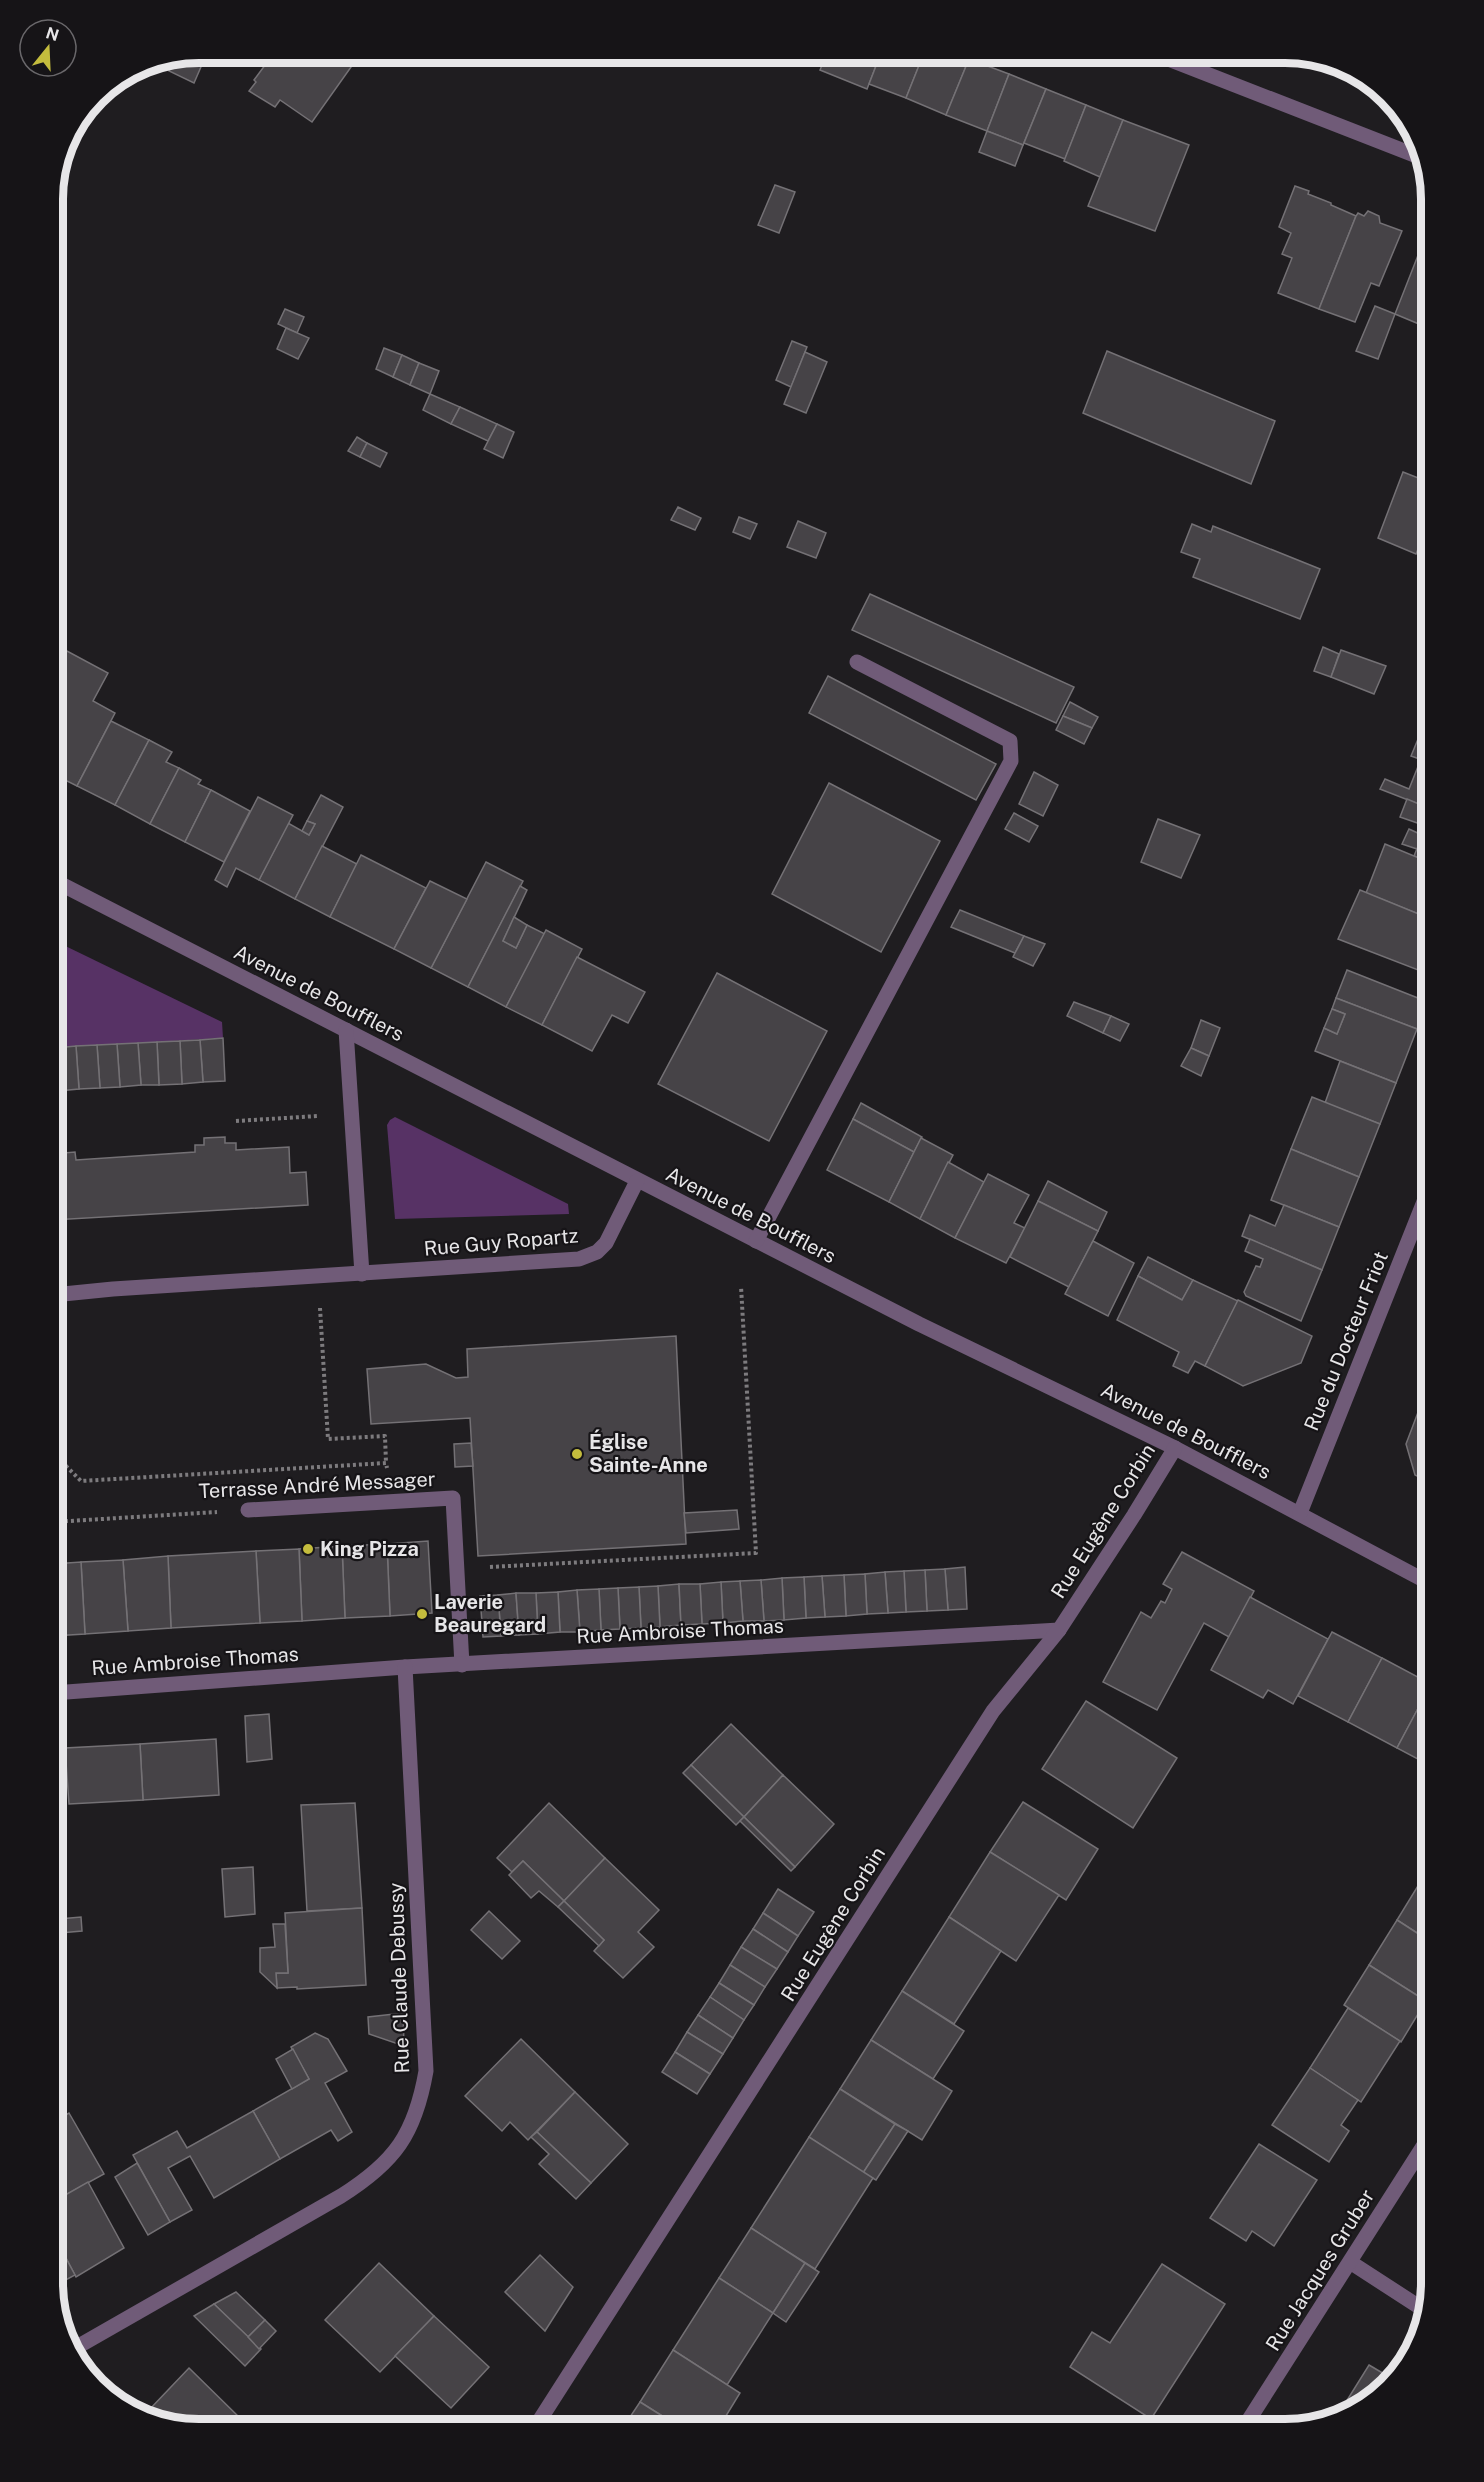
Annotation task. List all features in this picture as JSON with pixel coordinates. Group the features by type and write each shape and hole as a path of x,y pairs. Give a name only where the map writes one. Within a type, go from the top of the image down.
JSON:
{"street":[{"path":"1179,63 1414,155"},
{"path":"756,1241 1011,761 1010,741 857,662"},
{"name":"Avenue de Boufflers","path":"63,884 919,1324 1175,1448 1421,1579"},
{"path":"346,1030 362,1274"},
{"name":"Rue Guy Ropartz","path":"63,1294 579,1259 597,1251 606,1243 637,1181"},
{"name":"Rue du Docteur Friot","path":"1300,1513 1421,1209"},
{"name":"Rue Eugène Corbin","path":"540,2419 993,1711 1059,1630 1175,1448"},
{"name":"Terrasse André Messager","path":"248,1510 453,1498 462,1665"},
{"name":"Rue Ambroise Thomas","path":"63,1692 405,1666 462,1665 1059,1630"},
{"name":"Rue Claude Debussy","path":"79,2346 372,2176 392,2156 409,2128 421,2099 426,2071 405,1666"},
{"name":"Rue Jacques Gruber","path":"1250,2419 1421,2150"},
{"path":"1350,2262 1419,2307"}],"path":[{"path":"236,1121 352,1114"},
{"path":"318,1277 328,1439 385,1436 389,1501"},
{"path":"457,1569 756,1553 741,1286"},
{"path":"63,1463 81,1481 386,1463"},
{"name":"Terrasse André Messager","path":"63,1521 248,1510"}],"shaded area":[{"path":"63,945 222,1022 223,1038 63,1047"},
{"path":"395,1117 568,1204 569,1214 395,1219 387,1125"}],"building":[{"path":"203,63 194,83 169,71 171,66"},
{"path":"267,63 354,63 312,122 280,100 275,107 249,91 256,82 254,80"},
{"path":"823,63 877,63 867,89 820,70"},
{"path":"877,63 920,63 906,98 869,84"},
{"path":"920,63 967,63 946,115 906,98"},
{"path":"967,63 980,63 1009,74 987,131 946,115"},
{"path":"1009,74 1046,89 1023,145 987,131"},
{"path":"1046,89 1086,105 1065,159 1024,143"},
{"path":"1086,105 1123,120 1100,177 1064,161"},
{"path":"1123,120 1189,145 1155,231 1088,206"},
{"path":"987,131 1023,145 1015,166 979,152"},
{"path":"775,185 795,192 779,233 758,225"},
{"path":"1295,186 1356,216 1319,309 1278,293 1292,258 1282,254 1291,233 1279,227"},
{"path":"1368,211 1379,216 1380,223 1402,231 1379,286 1371,283 1355,322 1319,309 1356,216 1358,213 1364,216"},
{"path":"1421,248 1421,325 1395,314"},
{"path":"1375,306 1395,314 1378,359 1356,351"},
{"path":"285,309 304,317 297,333 278,324"},
{"path":"286,328 309,338 298,359 277,349"},
{"path":"792,341 807,347 791,387 776,380"},
{"path":"384,348 402,355 393,377 376,369"},
{"path":"1107,351 1275,421 1251,484 1083,413"},
{"path":"805,352 827,362 806,413 784,404"},
{"path":"402,355 419,363 410,385 393,377"},
{"path":"419,363 439,371 430,394 410,385"},
{"path":"430,394 460,407 451,424 423,410"},
{"path":"460,407 497,424 488,441 451,424"},
{"path":"497,424 514,432 503,458 484,449"},
{"path":"357,437 367,443 360,457 348,451"},
{"path":"367,443 387,453 380,467 360,457"},
{"path":"1403,472 1421,479 1421,542 1416,554 1378,538"},
{"path":"678,507 701,518 695,530 671,520"},
{"path":"739,517 757,524 750,539 733,532"},
{"path":"798,521 826,533 816,558 787,547"},
{"path":"1192,524 1211,532 1213,526 1320,569 1300,619 1193,577 1200,559 1181,552"},
{"path":"870,594 1074,687 1056,723 852,630"},
{"path":"1323,647 1339,654 1331,677 1314,671"},
{"path":"65,650 108,673 93,701 115,713 77,786 63,779 63,654"},
{"path":"1341,650 1386,666 1374,694 1331,677"},
{"path":"828,676 996,764 976,800 809,713"},
{"path":"1070,702 1098,717 1092,728 1063,716"},
{"path":"1063,716 1092,728 1084,744 1056,730"},
{"path":"111,721 149,740 115,805 77,786"},
{"path":"1421,732 1421,760 1411,756"},
{"path":"149,740 172,752 166,762 179,768 150,824 115,805"},
{"path":"1421,759 1421,805 1380,789 1385,779 1409,789"},
{"path":"179,768 201,780 198,784 211,790 185,842 150,824"},
{"path":"1034,772 1058,785 1043,816 1019,804"},
{"path":"829,783 940,841 881,952 772,894"},
{"path":"211,790 250,811 224,862 185,842"},
{"path":"321,795 343,807 295,899 259,880 288,823 309,835 315,824 307,821"},
{"path":"258,797 293,815 259,880 236,868 227,887 215,880"},
{"path":"1407,799 1421,805 1421,824 1400,817"},
{"path":"1014,813 1038,826 1029,842 1005,829"},
{"path":"1158,819 1200,835 1181,878 1141,862"},
{"path":"307,821 315,824 309,835 302,831"},
{"path":"1409,829 1421,835 1417,849 1402,844"},
{"path":"1421,838 1421,859 1414,856"},
{"path":"1385,844 1421,859 1421,915 1366,893"},
{"path":"322,846 357,864 330,917 295,899"},
{"path":"361,855 426,888 394,949 330,917"},
{"path":"486,862 523,881 468,987 431,968"},
{"path":"430,881 467,899 431,968 394,949"},
{"path":"520,886 527,890 503,941 516,948 527,925 545,934 506,1007 468,987"},
{"path":"1360,890 1421,915 1421,971 1338,939"},
{"path":"960,910 1024,936 1015,953 951,927"},
{"path":"514,917 527,925 516,948 503,941"},
{"path":"546,930 582,949 542,1025 506,1007"},
{"path":"1024,936 1045,944 1033,966 1013,957"},
{"path":"577,957 645,992 628,1023 612,1015 592,1051 542,1025"},
{"path":"1347,970 1421,999 1421,1019 1417,1029 1336,998"},
{"path":"717,973 827,1031 769,1141 658,1084"},
{"path":"1336,998 1417,1029 1396,1083 1315,1051 1324,1028 1337,1034 1345,1014 1332,1009"},
{"path":"1074,1002 1111,1016 1103,1033 1067,1016"},
{"path":"1332,1009 1345,1014 1337,1034 1324,1028"},
{"path":"1111,1016 1129,1024 1120,1041 1103,1033"},
{"path":"1201,1020 1220,1028 1209,1056 1191,1048"},
{"path":"223,1038 225,1081 203,1082 200,1040"},
{"path":"200,1040 203,1082 182,1084 180,1041"},
{"path":"180,1041 182,1084 159,1085 157,1042"},
{"path":"157,1042 159,1085 141,1085 138,1043"},
{"path":"138,1043 141,1085 120,1087 117,1044"},
{"path":"117,1044 120,1087 100,1088 97,1045"},
{"path":"97,1045 100,1088 79,1089 76,1046"},
{"path":"76,1046 79,1089 63,1091 63,1047"},
{"path":"1191,1048 1209,1056 1201,1076 1181,1066"},
{"path":"1340,1061 1396,1083 1380,1124 1325,1103"},
{"path":"1312,1097 1380,1124 1359,1177 1291,1149"},
{"path":"861,1103 922,1137 914,1152 853,1119"},
{"path":"853,1119 914,1152 889,1202 827,1170"},
{"path":"225,1137 225,1143 236,1143 236,1150 289,1147 290,1173 306,1172 308,1205 63,1219 63,1145 64,1153 75,1152 76,1160 195,1152 195,1145 204,1145 204,1138"},
{"path":"921,1138 953,1155 920,1219 889,1202"},
{"path":"1291,1149 1359,1177 1339,1227 1271,1200"},
{"path":"948,1162 984,1182 955,1238 920,1219"},
{"path":"988,1174 1029,1195 1014,1223 1025,1228 1006,1263 955,1238"},
{"path":"1048,1181 1107,1212 1098,1231 1038,1201"},
{"path":"1038,1201 1098,1231 1069,1287 1010,1257"},
{"path":"1284,1205 1339,1227 1322,1270 1242,1236 1250,1215 1275,1226"},
{"path":"1250,1239 1322,1270 1301,1321 1246,1296 1244,1292 1256,1266 1260,1267 1263,1259 1245,1251"},
{"path":"1093,1241 1134,1263 1108,1316 1065,1294"},
{"path":"1148,1257 1193,1280 1182,1300 1138,1276"},
{"path":"1138,1276 1182,1300 1193,1280 1238,1301 1205,1366 1195,1361 1188,1373 1173,1366 1179,1352 1117,1320"},
{"path":"1238,1300 1312,1336 1301,1363 1243,1386 1205,1366"},
{"name":"Église Sainte-Anne","path":"676,1336 686,1544 478,1556 470,1418 371,1424 367,1369 426,1364 456,1378 468,1377 467,1349"},
{"path":"1421,1404 1421,1478 1415,1475 1406,1444"},
{"path":"471,1443 473,1466 455,1467 454,1444"},
{"path":"737,1510 739,1529 686,1533 684,1513"},
{"path":"428,1541 432,1613 390,1616 387,1544"},
{"path":"387,1544 390,1616 345,1618 342,1546"},
{"path":"342,1546 345,1618 302,1621 299,1549"},
{"path":"299,1549 302,1621 260,1623 256,1551"},
{"path":"256,1551 260,1623 171,1628 168,1556"},
{"path":"1182,1552 1254,1591 1229,1637 1204,1623 1157,1710 1103,1682 1141,1612 1151,1618 1161,1601 1165,1603 1172,1589 1163,1584"},
{"path":"168,1556 171,1628 128,1631 123,1560"},
{"path":"123,1560 128,1631 85,1634 81,1562"},
{"path":"81,1562 85,1634 63,1635 63,1563"},
{"path":"965,1567 967,1609 948,1610 945,1569"},
{"path":"945,1569 948,1610 927,1611 925,1570"},
{"path":"925,1570 927,1611 906,1612 904,1571"},
{"path":"904,1571 906,1612 888,1613 885,1572"},
{"path":"885,1572 888,1613 867,1614 865,1574"},
{"path":"865,1574 867,1614 846,1616 844,1575"},
{"path":"844,1575 846,1616 825,1617 822,1576"},
{"path":"822,1576 825,1617 806,1618 804,1577"},
{"path":"804,1577 806,1618 784,1620 782,1578"},
{"path":"782,1578 784,1620 764,1621 761,1580"},
{"path":"761,1580 764,1621 743,1621 740,1581"},
{"path":"740,1581 743,1621 723,1623 721,1582"},
{"path":"721,1582 723,1623 702,1624 700,1584"},
{"path":"679,1584 681,1625 660,1627 658,1586"},
{"path":"679,1584 700,1584 702,1624 681,1625"},
{"path":"658,1586 660,1627 641,1628 639,1587"},
{"path":"639,1587 641,1628 620,1629 618,1588"},
{"path":"618,1588 620,1629 601,1630 599,1589"},
{"path":"599,1589 601,1630 580,1632 577,1590"},
{"path":"577,1590 580,1632 560,1632 558,1592"},
{"path":"558,1592 560,1632 538,1634 536,1593"},
{"path":"516,1593 519,1635 501,1636 498,1595"},
{"path":"516,1593 536,1593 538,1634 519,1635"},
{"path":"498,1595 501,1636 483,1637 480,1596"},
{"path":"1250,1597 1328,1639 1293,1704 1268,1690 1263,1698 1211,1670"},
{"path":"1332,1632 1382,1658 1348,1722 1298,1696"},
{"path":"1382,1658 1421,1679 1421,1703 1397,1748 1348,1722"},
{"path":"1086,1701 1177,1758 1133,1828 1042,1769"},
{"path":"1421,1703 1421,1761 1397,1748"},
{"path":"269,1714 272,1759 247,1762 245,1716"},
{"path":"731,1724 783,1775 744,1817 691,1765"},
{"path":"216,1739 219,1795 143,1800 140,1744"},
{"path":"140,1744 143,1800 69,1804 65,1748"},
{"path":"691,1765 744,1817 736,1825 683,1773"},
{"path":"783,1775 834,1824 795,1867 744,1817"},
{"path":"1023,1802 1098,1849 1066,1900 990,1852"},
{"path":"355,1803 362,1908 307,1911 301,1805"},
{"path":"549,1803 605,1858 564,1901 523,1861 512,1872 497,1858"},
{"path":"744,1817 795,1867 791,1871 740,1821"},
{"path":"990,1852 1059,1895 1016,1961 949,1917"},
{"path":"605,1858 659,1910 638,1932 654,1947 623,1978 594,1951 604,1940 564,1901"},
{"path":"523,1861 564,1901 558,1907 539,1891 531,1898 509,1875"},
{"path":"253,1867 255,1914 225,1917 222,1869"},
{"path":"1421,1881 1421,1936 1397,1920"},
{"path":"778,1889 814,1912 798,1936 763,1913"},
{"path":"564,1901 604,1940 599,1946 558,1907"},
{"path":"362,1908 366,1985 277,1988 276,1973 288,1973 285,1913"},
{"path":"489,1911 520,1941 502,1959 471,1930"},
{"path":"763,1913 798,1936 788,1952 753,1929"},
{"path":"81,1917 82,1931 63,1933 63,1919"},
{"path":"949,1917 1001,1951 954,2024 902,1991"},
{"path":"1397,1920 1421,1936 1421,1998 1369,1965"},
{"path":"273,1924 285,1924 288,1973 276,1973 277,1988 260,1972 260,1948 275,1947"},
{"path":"753,1929 788,1952 777,1969 741,1947"},
{"path":"741,1947 777,1969 765,1987 730,1965"},
{"path":"730,1965 765,1987 754,2005 719,1983"},
{"path":"1369,1965 1421,1998 1421,2009 1401,2042 1344,2005"},
{"path":"719,1983 754,2005 744,2020 710,1997"},
{"path":"902,1991 964,2031 933,2079 871,2040"},
{"path":"710,1997 744,2020 733,2038 698,2015"},
{"path":"1348,2008 1400,2041 1361,2102 1310,2068"},
{"path":"403,2013 404,2046 369,2034 368,2017"},
{"path":"698,2015 733,2038 723,2054 687,2032"},
{"path":"687,2032 723,2054 710,2074 675,2052"},
{"path":"315,2033 328,2039 347,2071 325,2083 352,2132 338,2141 331,2130 280,2159 253,2111 309,2079 291,2047"},
{"path":"521,2039 575,2092 528,2140 510,2122 502,2131 465,2096"},
{"path":"871,2040 952,2091 922,2140 840,2089"},
{"path":"293,2049 309,2079 292,2089 276,2059"},
{"path":"675,2052 710,2074 697,2094 662,2072"},
{"path":"1310,2068 1358,2100 1341,2125 1349,2131 1329,2162 1272,2125"},
{"path":"840,2089 895,2124 863,2173 809,2137"},
{"path":"575,2092 628,2144 591,2183 537,2132"},
{"path":"253,2111 280,2159 214,2198 190,2156 168,2168 192,2210 170,2222 133,2155 177,2131 187,2148"},
{"path":"69,2113 104,2174 63,2197 63,2117"},
{"path":"895,2124 908,2131 876,2180 863,2173"},
{"path":"537,2132 591,2183 576,2199 539,2164 549,2154 531,2137"},
{"path":"809,2137 873,2178 815,2269 751,2228"},
{"path":"1259,2144 1317,2180 1274,2246 1252,2231 1246,2241 1210,2218"},
{"path":"137,2163 170,2222 148,2235 115,2177"},
{"path":"88,2182 124,2248 76,2277 63,2252 63,2196"},
{"path":"751,2228 805,2263 773,2313 719,2278"},
{"path":"63,2253 75,2275 63,2281"},
{"path":"540,2255 573,2287 545,2331 505,2292"},
{"path":"379,2263 434,2316 380,2372 325,2320"},
{"path":"805,2263 819,2272 786,2322 773,2313"},
{"path":"1162,2264 1225,2304 1151,2419 1070,2367 1092,2332 1110,2343"},
{"path":"719,2278 773,2313 727,2385 673,2350"},
{"path":"236,2292 265,2320 248,2337 214,2304"},
{"path":"214,2304 261,2349 245,2366 194,2316"},
{"path":"434,2316 489,2367 451,2408 395,2356"},
{"path":"265,2320 276,2331 259,2349 248,2337"},
{"path":"673,2350 740,2393 724,2419 667,2419 640,2402"},
{"path":"1369,2365 1385,2375 1361,2396 1344,2406"},
{"path":"189,2368 241,2419 190,2419 149,2410"},
{"path":"640,2402 667,2419 629,2419"}],"place":[{"name":"Église Sainte-Anne","path":"577,1454"},
{"name":"King Pizza","path":"308,1549"},
{"name":"Laverie Beauregard","path":"422,1614"}]}
